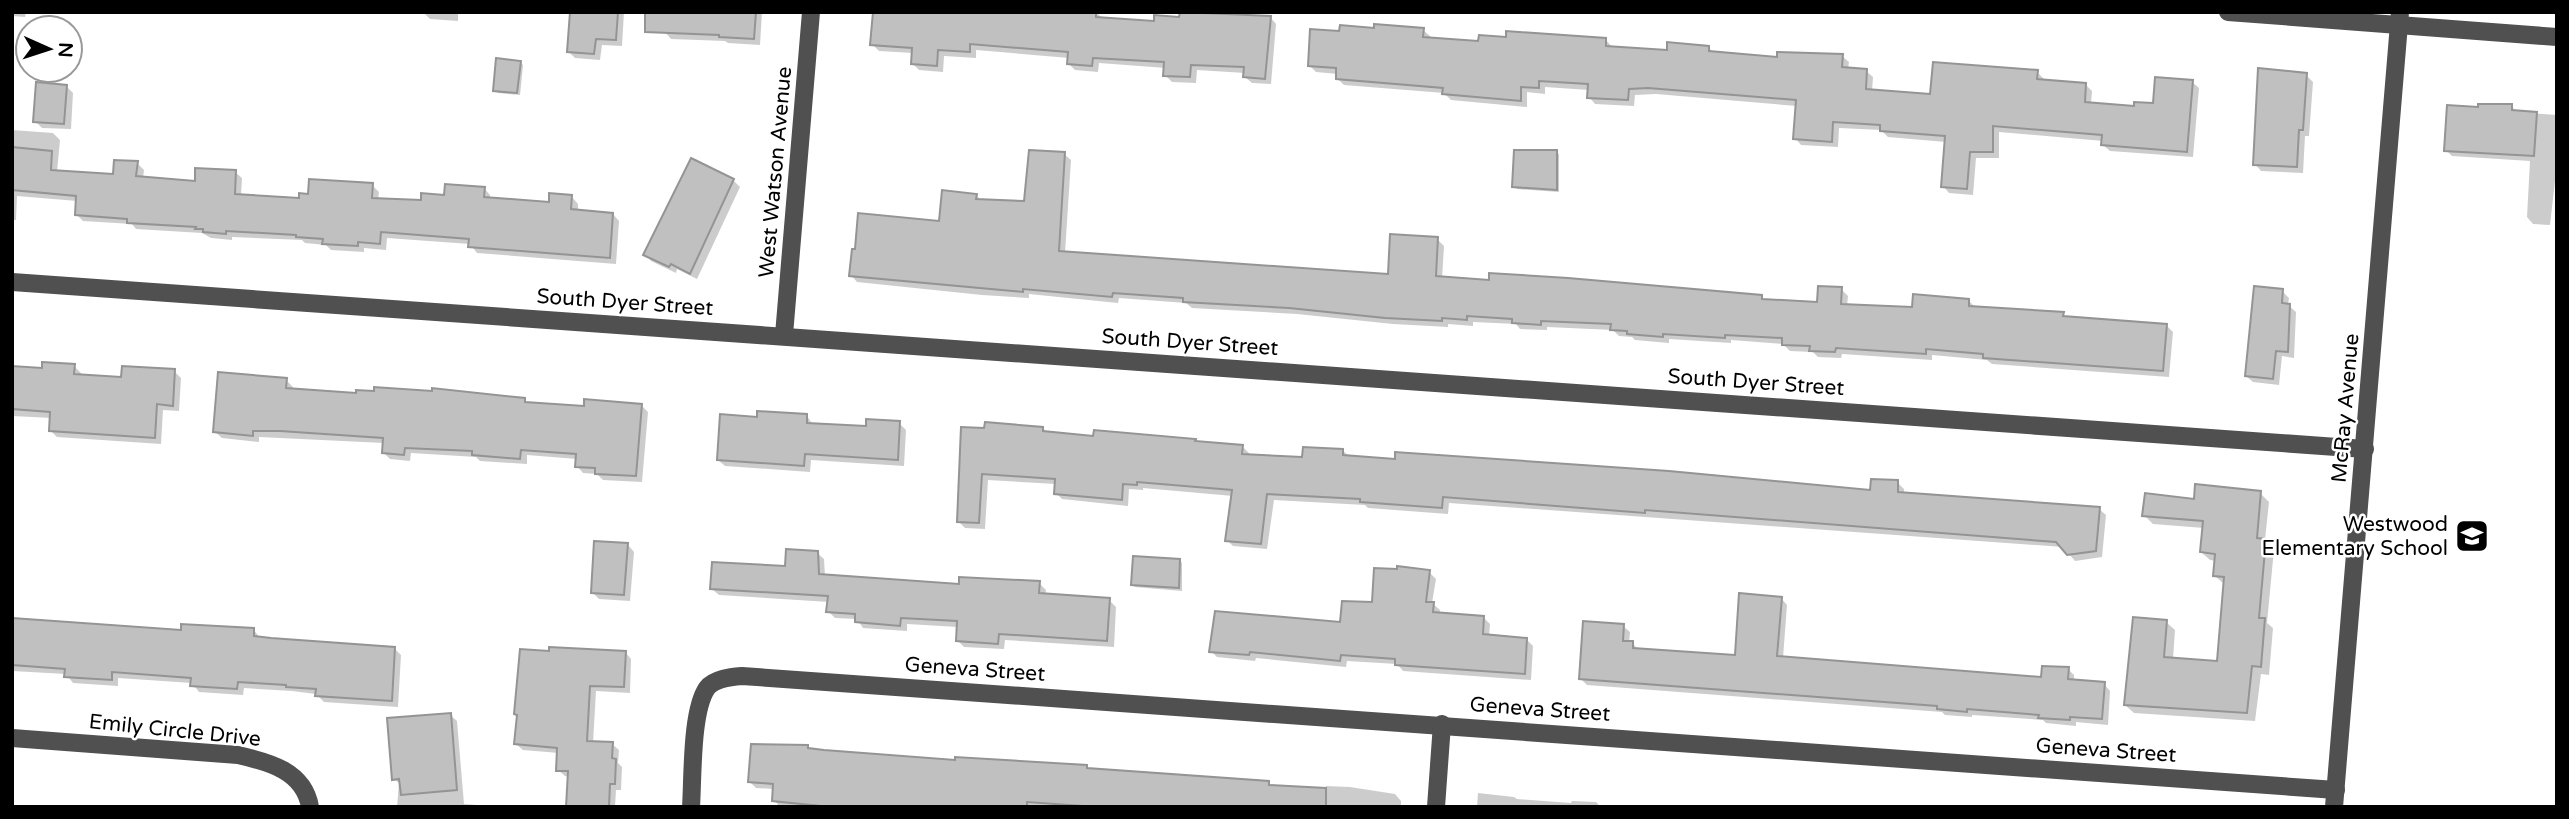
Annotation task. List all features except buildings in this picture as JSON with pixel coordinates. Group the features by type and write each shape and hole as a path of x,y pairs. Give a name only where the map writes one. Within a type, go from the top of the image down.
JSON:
{"street":[{"name":"West Watson Avenue","path":"783,335 811,12"},
{"path":"2228,12 2399,19 2557,37"},
{"name":"McRay Avenue","path":"2335,798 2399,19"},
{"name":"South Dyer Street","path":"12,282 2365,449"},
{"name":"Geneva Street","path":"691,807 696,725 701,702 708,686 724,678 741,676 1442,724 2335,798"},
{"path":"1436,807 1442,724"},
{"name":"Emily Circle Drive","path":"12,738 238,755 272,762 295,776 310,807"}],"place":[{"name":"Westwood Elementary School","path":"2472,536"}]}
